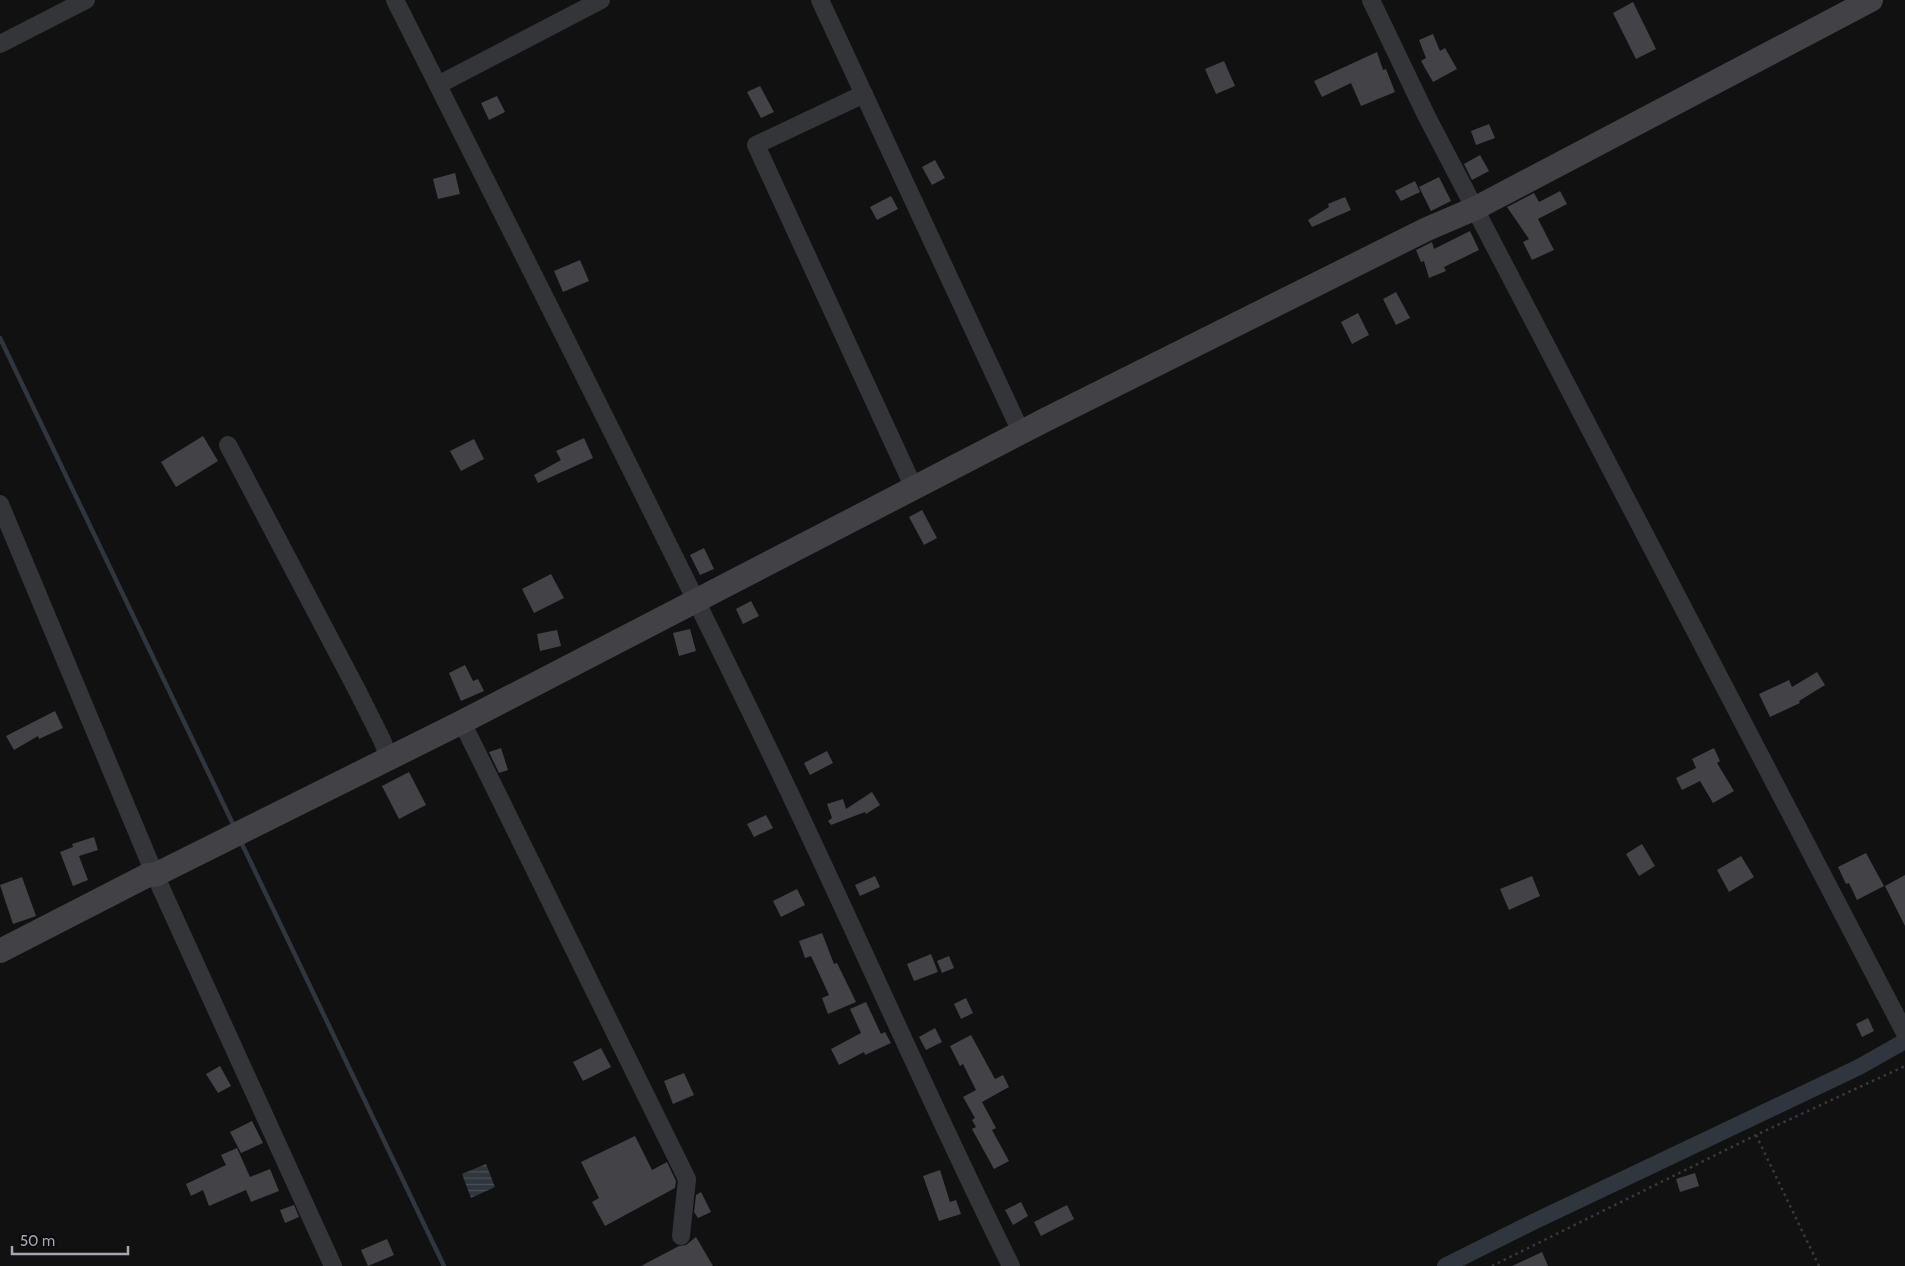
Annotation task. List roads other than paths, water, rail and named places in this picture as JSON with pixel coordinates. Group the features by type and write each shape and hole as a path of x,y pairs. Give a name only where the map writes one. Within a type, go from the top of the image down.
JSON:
{"street":[{"path":"0,44 86,0"},
{"path":"396,0 696,600 773,759 1011,1266"},
{"path":"438,85 601,0"},
{"path":"820,0 1021,432"},
{"path":"1371,0 1426,115 1902,1025"},
{"path":"0,951 148,875 155,875 462,722 1021,432 1418,233 1476,208 1871,0"},
{"path":"864,94 756,145 914,488"},
{"path":"228,445 357,690 389,758"},
{"path":"0,504 155,875 333,1266"},
{"path":"462,722 687,1179 681,1236"}],"waterway":[{"path":"0,338 232,822"},
{"path":"241,842 444,1266"},
{"path":"1445,1266 1859,1067 1905,1041"}]}
